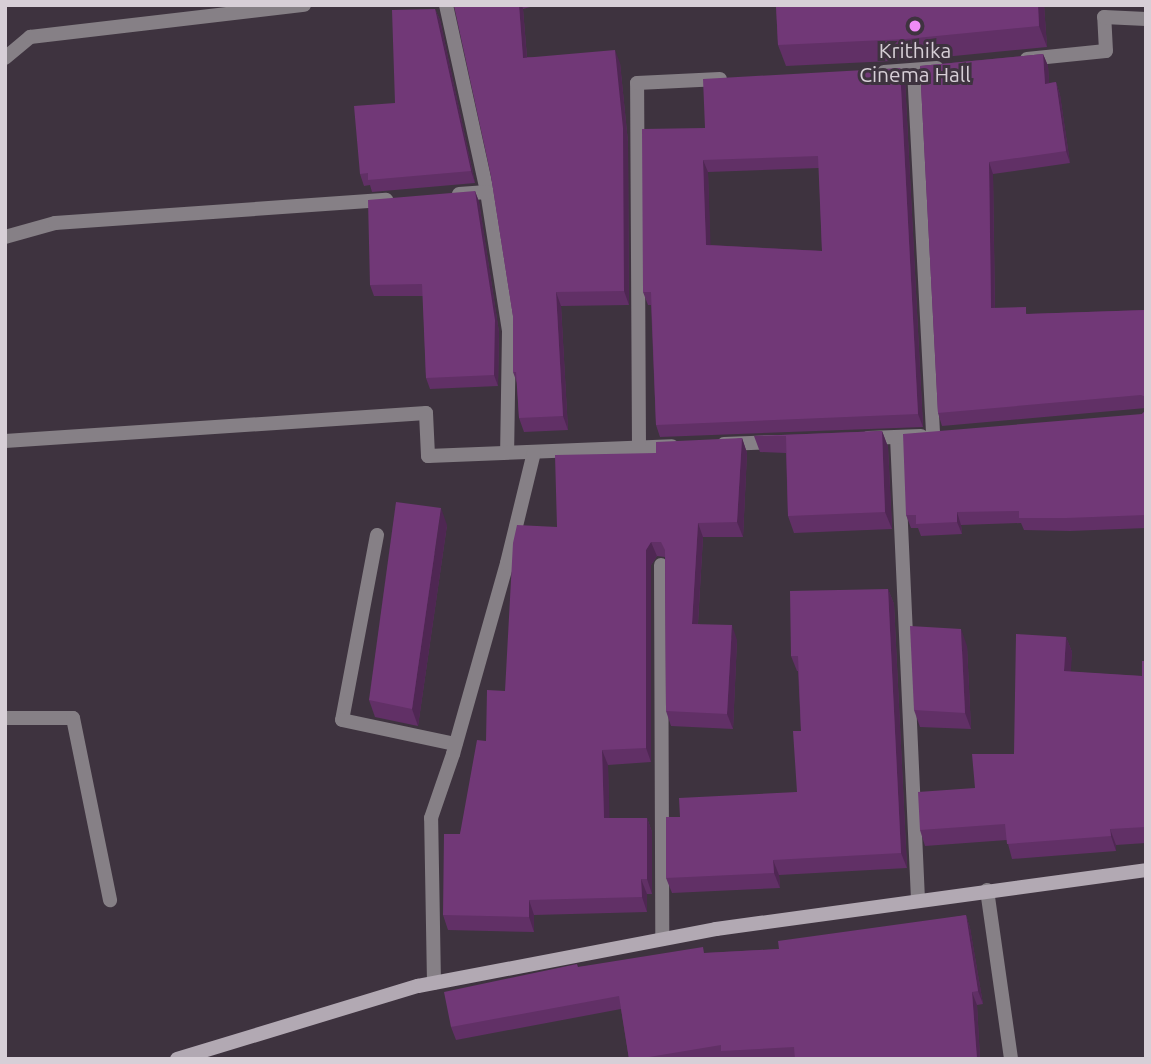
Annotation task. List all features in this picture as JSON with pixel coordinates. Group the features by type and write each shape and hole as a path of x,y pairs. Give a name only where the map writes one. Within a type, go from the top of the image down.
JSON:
{"street":[{"path":"5,58 30,37 304,5"},
{"path":"446,5 487,192 509,331 507,452"},
{"path":"1010,61 1106,51 1104,17 1146,19"},
{"path":"873,72 956,66"},
{"path":"856,439 940,435 914,70"},
{"path":"639,447 637,83 734,79"},
{"path":"446,195 487,192"},
{"path":"5,237 55,223 406,198"},
{"path":"5,441 426,413 428,456 788,441"},
{"path":"897,437 918,900"},
{"path":"433,983 431,818 507,563 534,452"},
{"path":"377,535 342,720 455,744"},
{"path":"661,565 662,939"},
{"path":"5,718 73,718 110,900"},
{"path":"177,1059 433,983 662,939 987,890 1146,870"},
{"path":"987,890 1011,1059"}],"building":[{"path":"519,5 523,58 615,50 623,128 624,291 556,292 563,416 519,418 516,372 513,372 513,316 491,176 454,6"},
{"name":"Krithika Cinema Hall","path":"776,5 1038,5 1039,26 906,39 778,45"},
{"path":"435,9 471,171 368,180 368,173 360,174 354,106 395,103 392,10"},
{"path":"1043,54 1045,84 1056,82 1066,151 989,162 991,308 1026,307 1026,314 1146,310 1146,397 1141,395 938,413 920,66"},
{"path":"900,68 918,414 656,425 651,292 643,292 642,129 705,128 703,79","holes":["818,156 822,251 706,245 703,160"]},
{"path":"475,191 495,320 494,375 426,378 422,284 370,285 368,200"},
{"path":"1146,410 1146,515 1019,518 1019,511 957,512 957,522 916,524 916,515 906,515 903,434 1142,414"},
{"path":"882,431 885,512 788,516 786,436 754,436"},
{"path":"742,438 737,522 698,523 692,624 732,625 727,714 666,711 665,550 661,542 651,542 646,550 646,748 602,750 604,818 647,818 647,879 641,879 642,897 529,900 529,917 443,915 444,834 460,834 477,740 486,741 487,690 505,691 513,543 517,525 557,527 555,455 656,453 656,442"},
{"path":"396,502 441,508 412,709 369,700"},
{"path":"888,589 901,853 773,860 774,873 666,878 666,817 680,817 679,798 797,792 793,731 801,731 798,656 791,656 790,591"},
{"path":"910,626 961,629 965,713 914,710"},
{"path":"1016,634 1066,637 1064,671 1142,676 1142,661 1146,661 1146,827 1110,829 1111,836 1007,844 1005,824 920,830 918,792 975,788 972,754 1014,754"},
{"path":"966,915 978,991 972,992 977,1059 795,1059 794,1047 721,1051 721,1045 629,1059 619,996 451,1027 444,992 577,964 578,967 703,947 704,953 779,949 778,941"}],"place":[{"name":"Krithika Cinema Hall","path":"915,26"}]}
